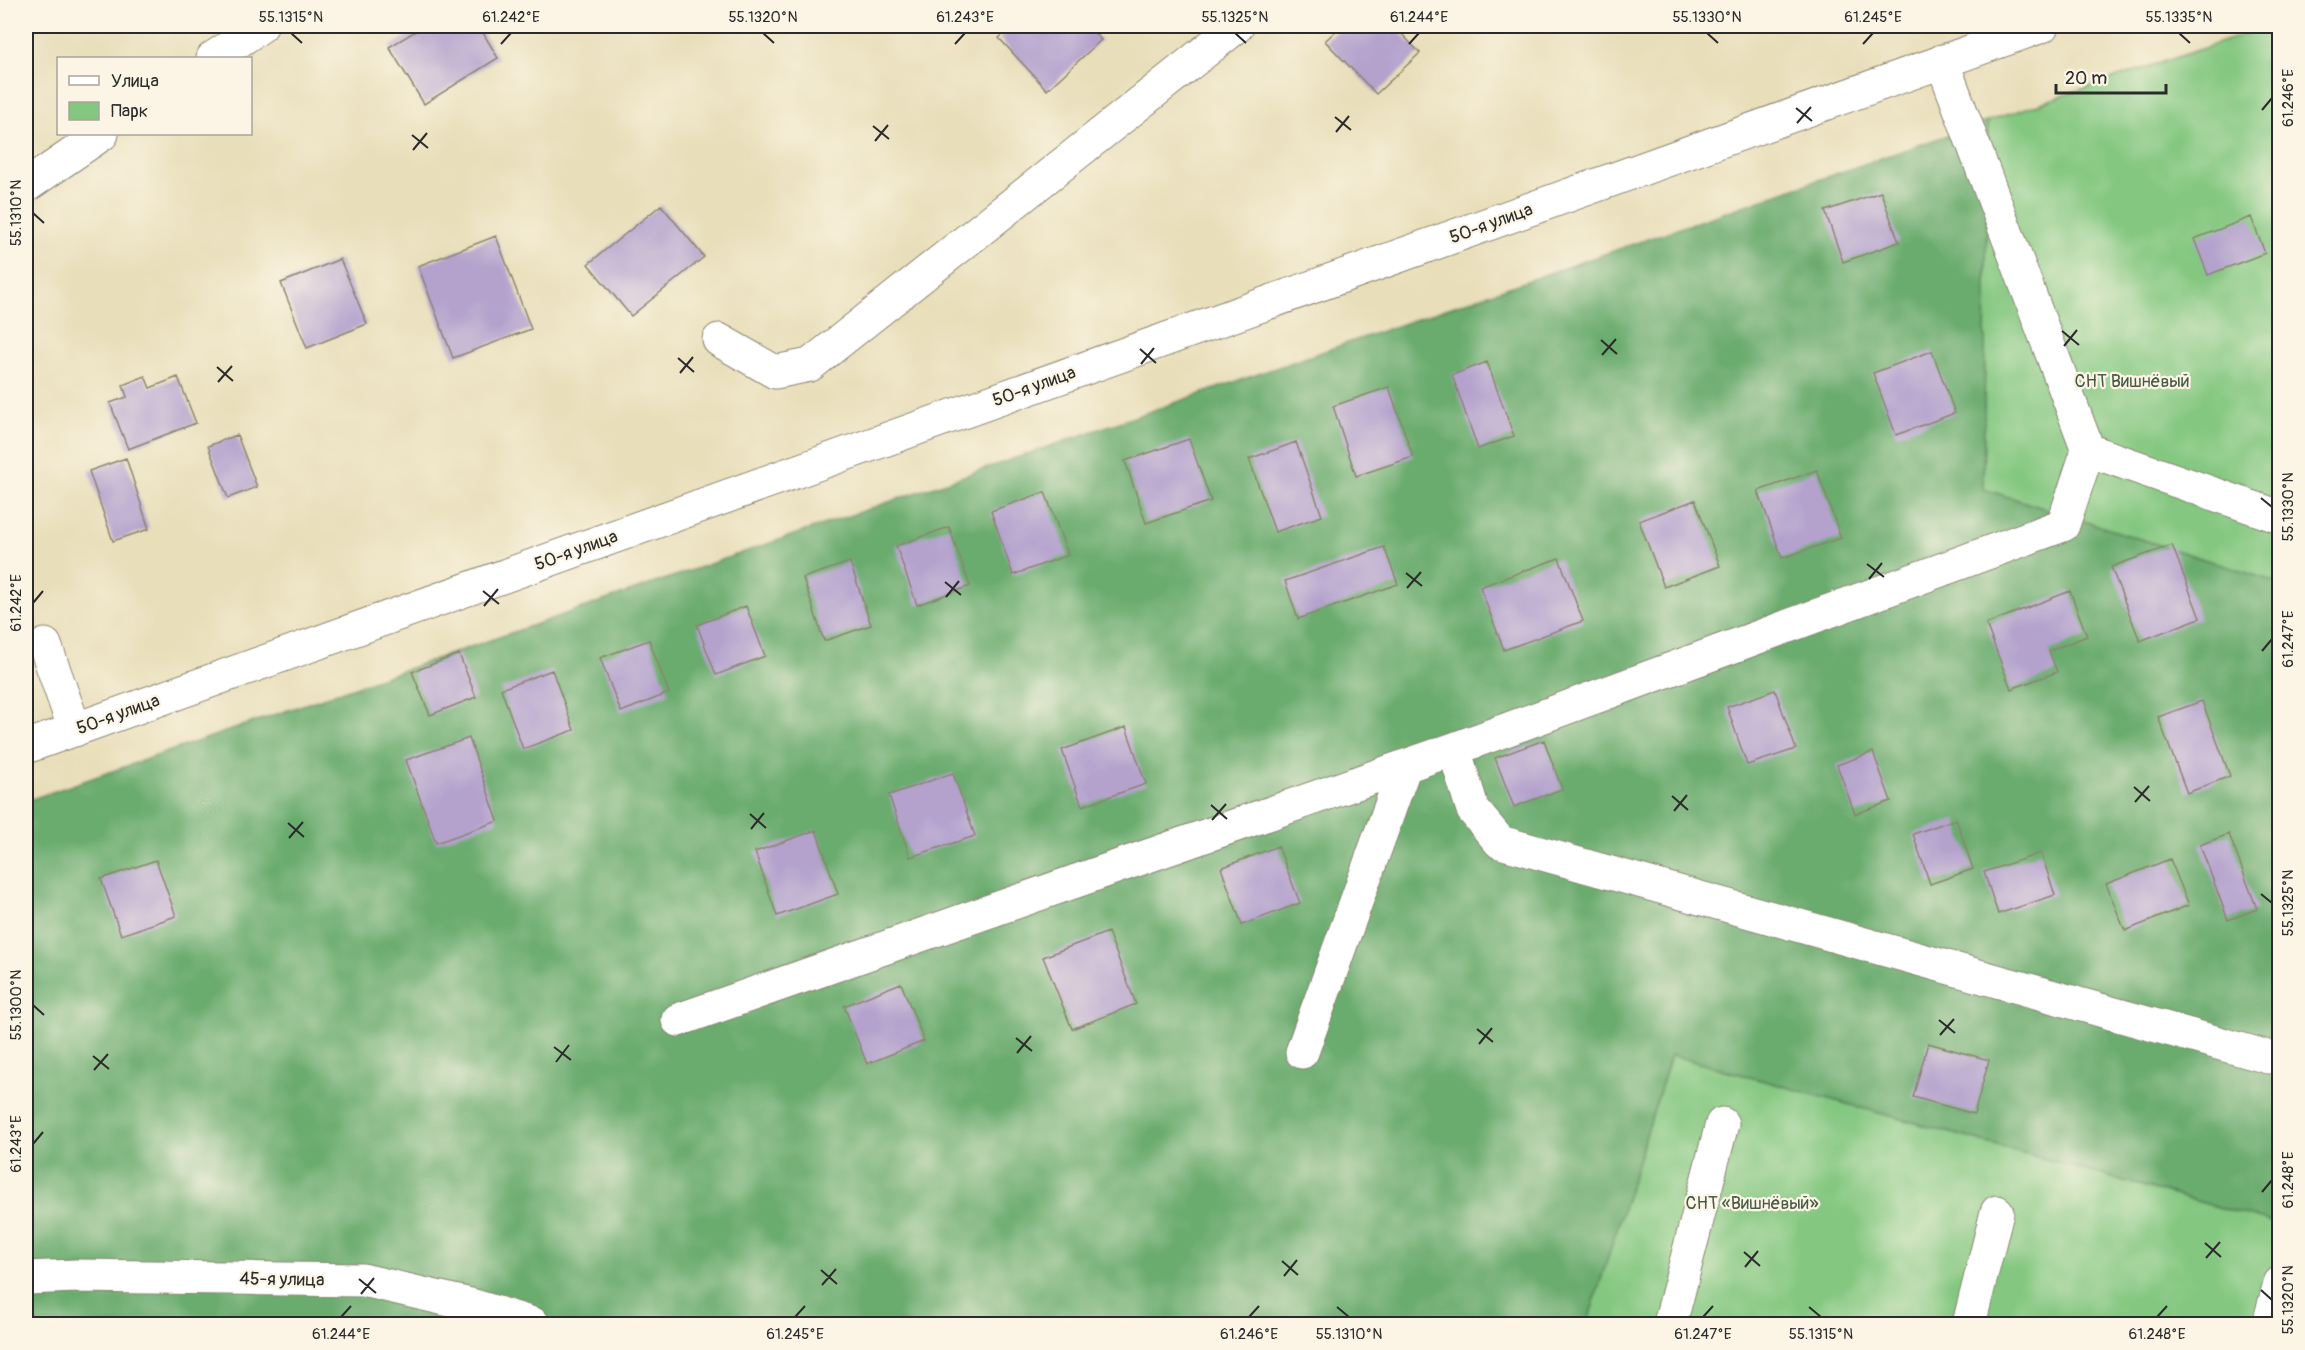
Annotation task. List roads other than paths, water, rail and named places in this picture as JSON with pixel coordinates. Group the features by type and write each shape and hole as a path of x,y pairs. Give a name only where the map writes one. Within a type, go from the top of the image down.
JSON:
{"street":[{"path":"214,57 261,26"},
{"path":"719,340 775,372 810,365 1237,26"},
{"name":"50-я улица","path":"26,747 2042,26"},
{"path":"678,1020 1454,749 2063,525 2088,450 1942,61"},
{"path":"26,186 101,135"},
{"path":"2088,450 2280,517"},
{"path":"45,645 75,730"},
{"path":"1454,749 1473,810 1500,842 2268,1057"},
{"path":"1302,1052 1405,766"},
{"path":"1670,1324 1722,1124"},
{"path":"1969,1324 1998,1212"},
{"name":"45-я улица","path":"26,1278 76,1276 363,1280 471,1305 533,1324"},
{"path":"2270,1324 2280,1283"}],"park label":[{"name":"СНТ Вишнёвый","path":"2132,381"},
{"name":"СНТ «Вишнёвый»","path":"1752,1203"}]}
